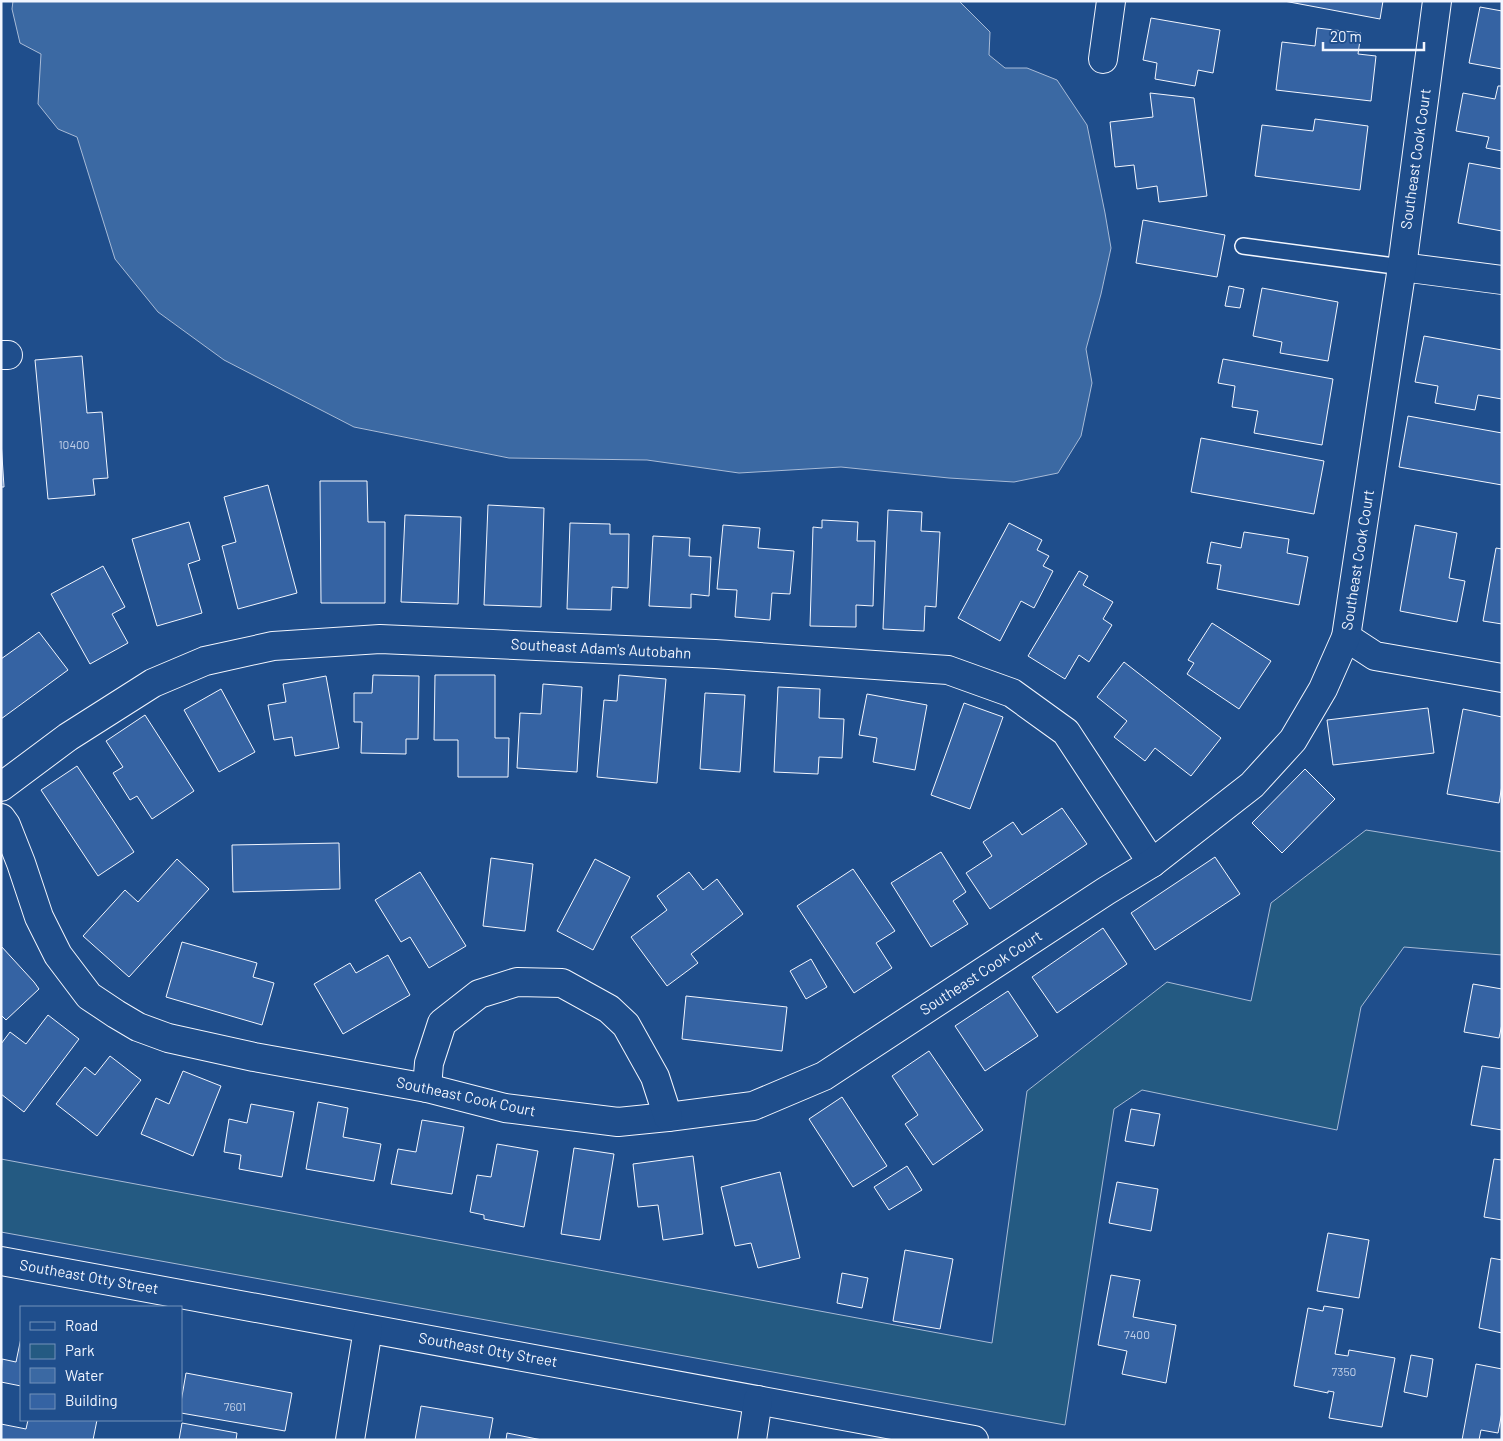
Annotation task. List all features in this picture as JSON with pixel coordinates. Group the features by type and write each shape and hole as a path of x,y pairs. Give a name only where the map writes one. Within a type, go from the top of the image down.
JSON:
{"street":[{"path":"1103,59 1111,1"},
{"name":"Southeast Cook Court","path":"1,818 6,825 21,863 39,917 58,955 89,996 138,1027 168,1038 254,1057 426,1088 505,1108 618,1122 753,1106 824,1076 1106,891 1152,863 1252,785 1292,740 1323,689 1346,637 1402,267 1437,1"},
{"path":"1402,267 1502,280"},
{"path":"1346,637 1375,656 1502,678"},
{"name":"Southeast Adam's Autobahn","path":"1,787 68,737 153,683 205,661 273,646 380,639 734,656 948,670 1012,693 1066,732 1152,863"},
{"path":"426,1088 429,1063 442,1023 479,994 517,982 562,983 609,1009 626,1026 655,1077 668,1117"},
{"name":"Southeast Otty Street","path":"1,1261 974,1440"},
{"path":"350,1440 368,1329"},
{"path":"752,1440 758,1400"}],"lane":[{"path":"1243,246 1402,267"}],"green space":[{"path":"1366,830 1502,852 1502,955 1404,947 1361,1007 1337,1130 1142,1090 1114,1109 1065,1425 1,1232 1,1159 992,1343 1027,1091 1167,982 1251,1001 1271,903"}],"water":[{"path":"13,1 959,1 990,32 989,55 1005,68 1027,68 1057,80 1087,125 1111,248 1086,349 1092,383 1081,436 1058,473 1014,482 949,478 841,467 739,473 647,460 509,458 354,427 224,360 158,312 115,259 77,137 58,129 38,104 41,54 20,43 12,9"}],"building":[{"path":"1284,1 1383,1 1380,19"},
{"path":"1480,7 1502,11 1502,69 1469,63"},
{"path":"1151,18 1220,30 1213,73 1198,70 1195,86 1155,79 1157,63 1143,60"},
{"path":"1317,28 1361,33 1358,54 1376,56 1371,101 1276,90 1282,42 1315,46"},
{"path":"1498,86 1502,86 1502,151 1486,148 1489,137 1456,131 1463,93 1495,99"},
{"path":"1150,93 1194,98 1207,196 1159,202 1157,186 1137,189 1134,165 1115,167 1110,122 1153,117"},
{"path":"1315,119 1368,126 1360,190 1255,176 1262,125 1313,131"},
{"path":"1469,163 1502,169 1502,231 1458,223"},
{"path":"1143,220 1225,235 1217,277 1136,263"},
{"path":"1229,286 1244,289 1240,308 1225,306"},
{"path":"1262,288 1338,302 1328,361 1280,353 1282,342 1253,336"},
{"path":"1424,336 1502,350 1502,399 1478,395 1475,410 1435,403 1438,386 1415,382"},
{"path":"82,356 87,413 102,412 108,478 93,479 95,495 48,499 35,360"},
{"path":"1223,359 1333,379 1322,445 1254,433 1258,411 1232,407 1235,386 1218,383"},
{"path":"1408,416 1502,433 1502,485 1399,467"},
{"path":"1201,438 1324,461 1314,514 1191,492"},
{"path":"1,441 4,487 1,487"},
{"path":"320,481 367,481 368,522 385,522 385,603 321,603"},
{"path":"268,485 297,593 238,609 222,546 236,542 224,497"},
{"path":"488,505 544,508 541,607 484,605"},
{"path":"888,510 922,512 921,531 940,532 936,607 925,606 924,631 883,629"},
{"path":"405,515 461,517 458,604 401,602"},
{"path":"822,520 858,522 857,541 875,541 873,606 856,605 856,627 810,626 813,527 822,528"},
{"path":"189,522 200,560 188,564 202,613 157,626 132,539"},
{"path":"570,523 610,524 610,534 629,534 628,588 612,587 611,610 567,609"},
{"path":"1009,523 1042,540 1037,550 1049,556 1043,566 1053,571 1034,608 1021,601 1000,641 958,618"},
{"path":"723,525 760,528 758,548 794,551 790,594 772,593 770,620 735,617 737,590 717,589"},
{"path":"1415,525 1457,533 1449,578 1465,581 1457,622 1400,611"},
{"path":"1244,532 1289,539 1287,553 1308,557 1299,605 1217,589 1221,565 1207,563 1211,542 1241,548"},
{"path":"653,536 690,538 689,556 711,557 709,596 691,594 691,608 649,606"},
{"path":"1496,548 1502,549 1502,624 1483,621"},
{"path":"103,566 125,607 112,614 128,643 90,664 51,594"},
{"path":"1079,571 1088,576 1083,585 1113,602 1103,619 1112,625 1089,662 1079,655 1065,679 1028,656"},
{"path":"1212,623 1271,661 1239,709 1187,674 1194,663 1188,660"},
{"path":"39,632 68,670 1,719 1,659"},
{"path":"1124,662 1221,738 1191,776 1155,748 1145,761 1114,737 1127,721 1097,697"},
{"path":"373,675 419,676 418,739 406,739 406,754 361,753 362,722 354,722 354,693 372,693"},
{"path":"435,675 495,675 495,738 509,738 508,777 458,777 458,740 434,740"},
{"path":"619,675 666,679 657,783 597,777 604,700 617,701"},
{"path":"326,676 339,748 295,756 292,737 274,740 268,705 286,702 283,684"},
{"path":"543,684 582,687 577,772 517,768 520,713 541,714"},
{"path":"778,687 820,689 819,718 844,719 842,758 819,757 818,774 774,772"},
{"path":"221,689 255,752 219,772 184,710"},
{"path":"705,693 745,695 740,772 700,769"},
{"path":"867,694 927,705 915,770 873,762 877,738 859,735"},
{"path":"964,703 1003,717 970,809 931,795"},
{"path":"1428,708 1434,753 1333,765 1327,720"},
{"path":"1463,709 1502,717 1502,785 1499,803 1447,794"},
{"path":"145,715 194,791 152,819 137,796 130,800 113,773 123,767 106,741"},
{"path":"77,766 134,852 98,876 41,790"},
{"path":"1305,769 1335,799 1282,853 1252,823"},
{"path":"1062,808 1087,844 990,909 966,873 992,856 983,842 1013,822 1022,835"},
{"path":"339,843 340,889 233,892 232,845"},
{"path":"941,852 966,892 953,901 968,924 931,947 891,883"},
{"path":"1215,857 1240,894 1155,950 1131,913"},
{"path":"491,858 533,864 525,931 483,926"},
{"path":"177,859 209,889 129,977 83,936 125,890 138,902"},
{"path":"595,859 630,877 593,950 557,931"},
{"path":"853,869 895,931 876,943 892,968 854,993 797,906"},
{"path":"420,872 466,946 429,968 410,937 401,942 375,900"},
{"path":"689,872 703,890 717,879 743,914 691,954 698,963 667,986 631,937 667,910 657,896"},
{"path":"1103,928 1127,964 1057,1013 1032,977"},
{"path":"182,942 257,963 253,977 274,983 262,1025 166,997"},
{"path":"1,946 39,989 6,1020 1,1015"},
{"path":"388,955 410,995 343,1034 314,984 350,963 356,973"},
{"path":"811,959 827,987 806,999 790,971"},
{"path":"1473,984 1502,989 1502,1024 1499,1038 1464,1032"},
{"path":"1008,991 1038,1036 985,1071 955,1026"},
{"path":"686,996 787,1007 782,1051 682,1039"},
{"path":"48,1015 79,1039 24,1112 1,1094 1,1044 10,1032 26,1044"},
{"path":"929,1051 983,1130 933,1165 905,1124 918,1115 892,1076"},
{"path":"110,1056 141,1080 97,1136 56,1104 85,1067 95,1075"},
{"path":"1482,1066 1502,1069 1502,1130 1471,1125"},
{"path":"183,1071 221,1086 193,1156 141,1134 156,1098 169,1104"},
{"path":"842,1097 887,1166 853,1187 809,1119"},
{"path":"318,1102 348,1108 343,1137 381,1144 374,1181 306,1169"},
{"path":"251,1104 294,1112 282,1177 239,1169 241,1155 224,1152 229,1119 247,1123"},
{"path":"1131,1109 1160,1114 1154,1146 1125,1141"},
{"path":"422,1120 464,1127 452,1194 391,1184 398,1149 416,1152"},
{"path":"497,1144 538,1151 524,1227 484,1219 484,1215 470,1212 477,1175 491,1177"},
{"path":"574,1148 614,1154 600,1240 561,1234"},
{"path":"693,1156 703,1234 663,1240 658,1205 638,1207 633,1164"},
{"path":"1494,1159 1502,1160 1502,1220 1484,1217"},
{"path":"907,1166 922,1190 889,1210 874,1187"},
{"path":"780,1172 800,1258 758,1268 751,1243 735,1246 721,1187"},
{"path":"1117,1182 1158,1189 1151,1231 1109,1223"},
{"path":"1328,1233 1369,1240 1359,1298 1317,1291"},
{"path":"905,1250 953,1259 940,1329 893,1321"},
{"path":"1491,1258 1502,1260 1502,1333 1479,1328"},
{"path":"842,1273 868,1278 862,1308 837,1303"},
{"path":"1111,1275 1140,1280 1133,1317 1176,1325 1166,1383 1122,1374 1127,1351 1098,1345"},
{"path":"1324,1306 1343,1309 1335,1354 1348,1356 1349,1350 1395,1358 1382,1427 1329,1418 1334,1392 1328,1391 1328,1393 1294,1386 1308,1308 1323,1311"},
{"path":"20,1343 20,1386 1,1382 2,1359 16,1362"},
{"path":"1411,1355 1433,1359 1427,1397 1404,1392"},
{"path":"1476,1364 1502,1369 1502,1412 1498,1433 1481,1430 1479,1440 1462,1440"},
{"path":"186,1373 292,1393 285,1431 182,1413 182,1396"},
{"path":"421,1406 493,1418 489,1440 415,1440"},
{"path":"28,1421 97,1421 93,1440 1,1440 1,1424 26,1429"},
{"path":"182,1423 237,1433 236,1440 179,1440"},
{"path":"507,1433 542,1440 506,1440"}]}
